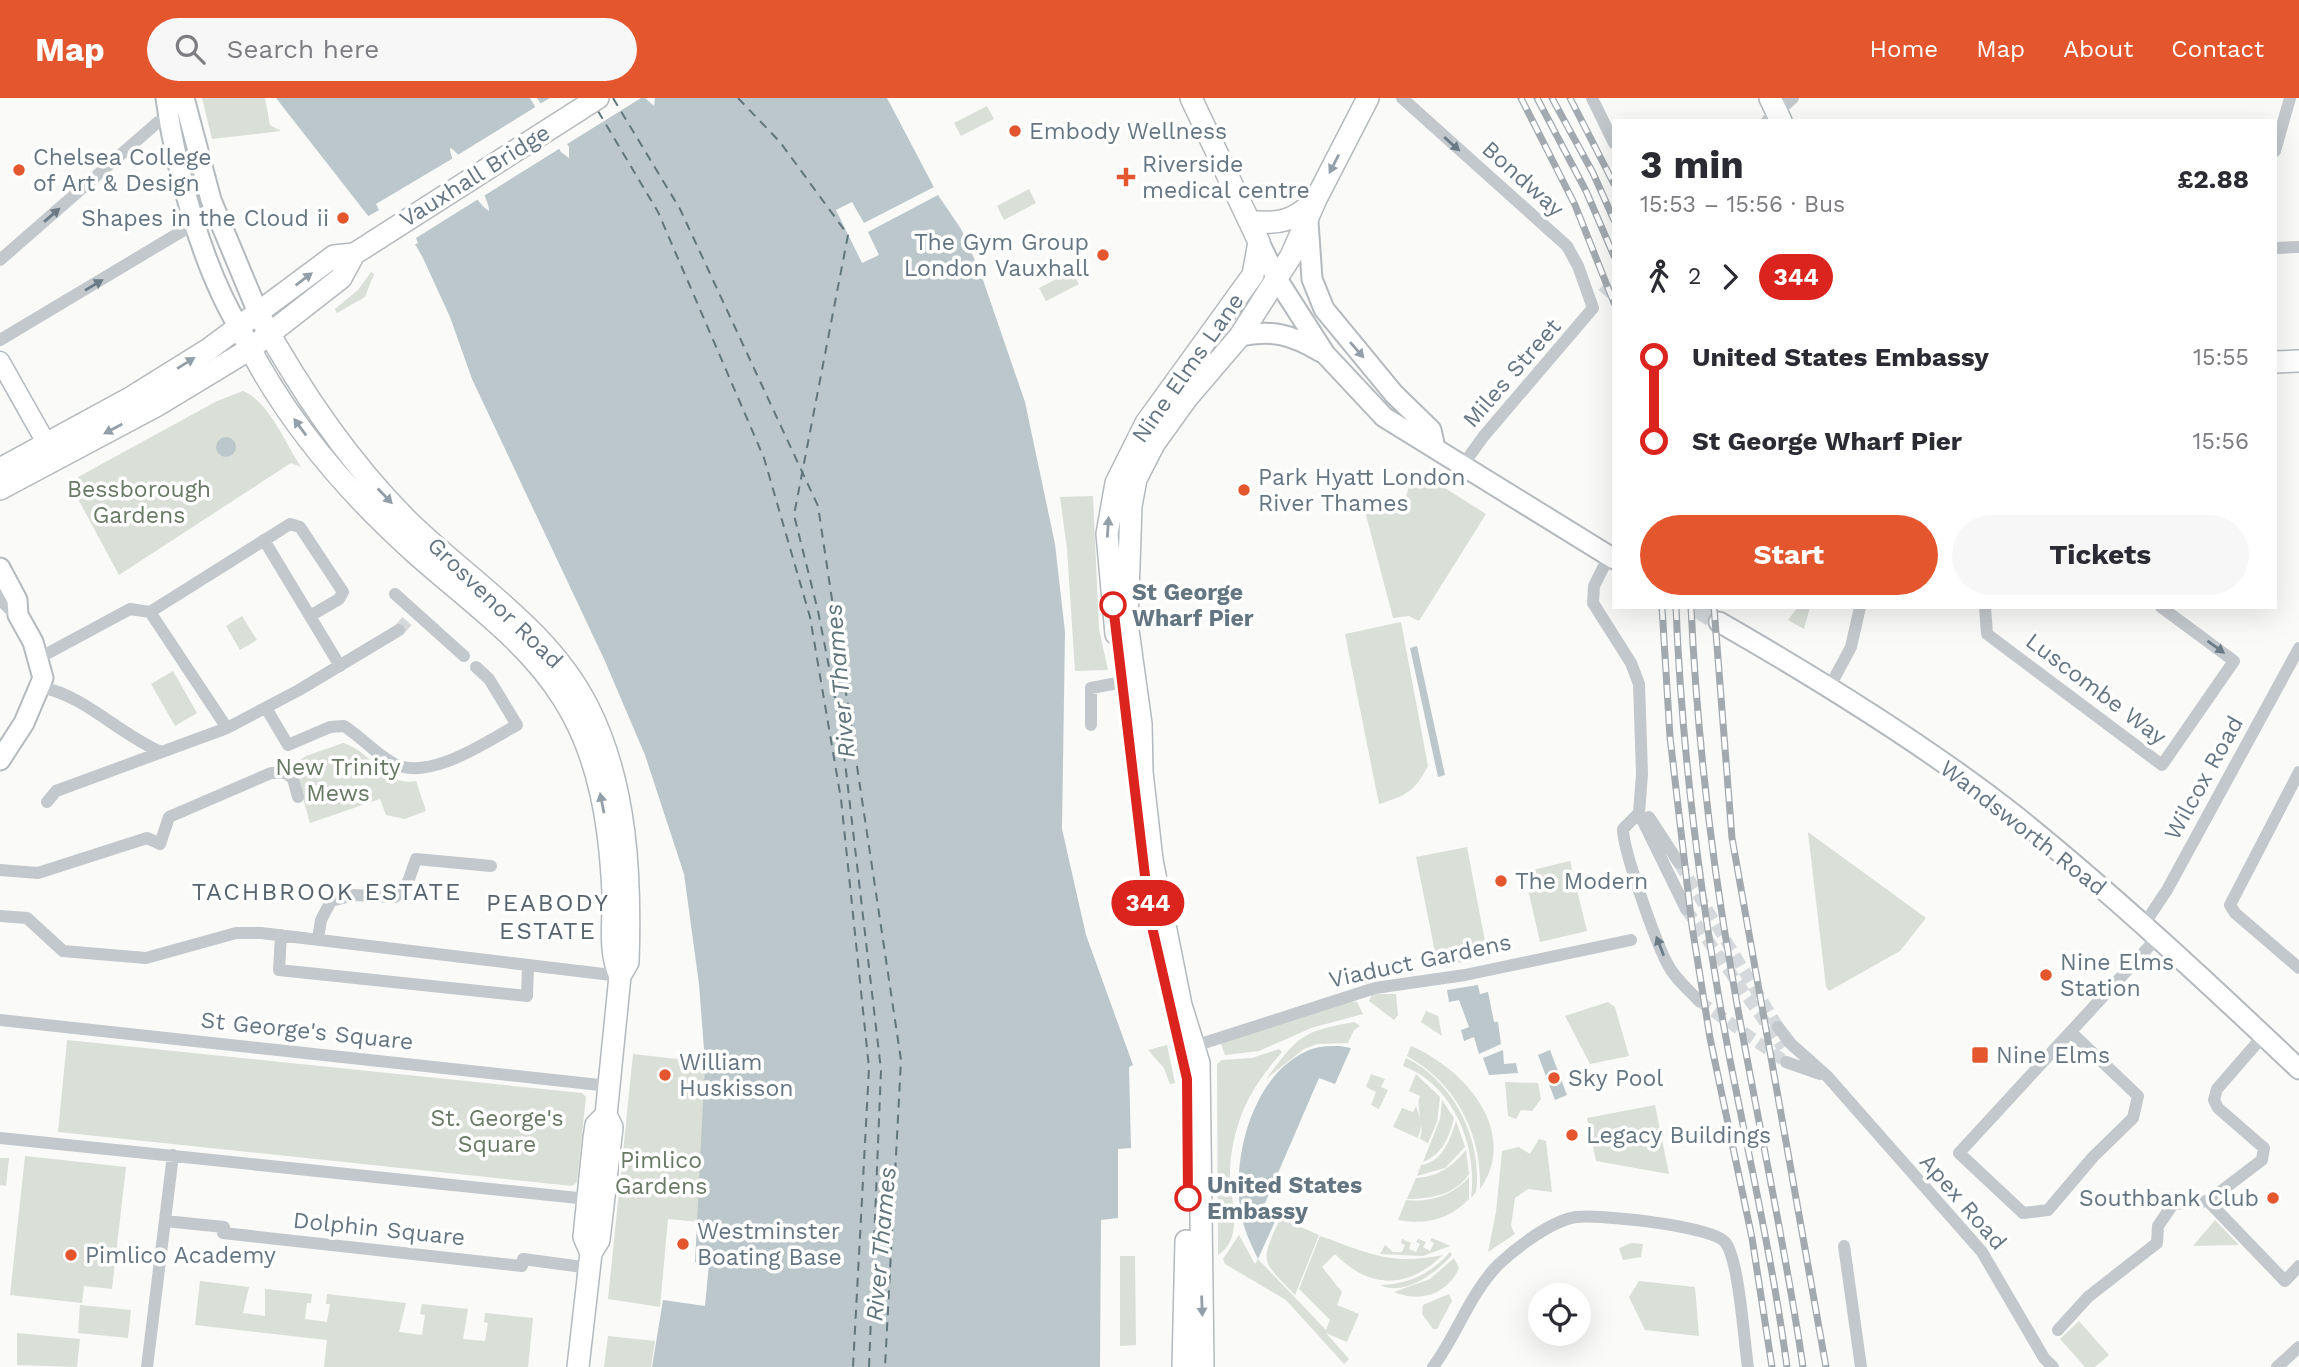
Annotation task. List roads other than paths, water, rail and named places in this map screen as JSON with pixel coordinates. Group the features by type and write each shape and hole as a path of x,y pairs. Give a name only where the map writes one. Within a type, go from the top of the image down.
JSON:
{"highway":[{"name":"Vauxhall Bridge","path":"259,315 334,257 354,254 598,98"},
{"path":"1191,98 1259,242"},
{"name":"Nine Elms Lane","path":"1128,682 1131,506 1136,478 1168,423 1240,337 1277,279 1368,98"},
{"path":"1249,221 1286,223 1303,213 1316,199"},
{"name":"Nine Elms Lane","path":"1203,1367 1201,1094 1150,918 1128,682 1107,534 1116,484 1146,422 1252,275 1259,242"},
{"name":"Vauxhall Bridge","path":"270,335 341,278 354,254"},
{"path":"0,484 259,315"},
{"name":"Grosvenor Road","path":"259,315 330,430 366,476 431,542 537,636 570,676 588,706 609,758 622,820 628,962 620,976 606,1115 612,1127 605,1194 599,1240 590,1260 578,1367"},
{"name":"Grosvenor Road","path":"240,329 275,393 334,470 405,544 523,648 565,702 584,738 600,791 611,871 613,961 620,976"},
{"path":"51,451 156,407 270,335"},
{"path":"2277,362 2299,361"},
{"name":"Nine Elms Lane","path":"1183,1367 1188,1048"},
{"name":"Grosvenor Road","path":"590,1260 584,1237 596,1125 606,1115"}],"main road":[{"path":"166,98 198,226 228,308 240,329"},
{"path":"184,98 211,200 259,315"},
{"path":"1308,222 1312,279 1324,309 1394,394 1432,429 1435,448"},
{"path":"1259,242 1277,279 1325,354 1405,441 1419,450 1435,448 1611,557"},
{"path":"1240,337 1269,332 1285,334 1325,354"},
{"path":"0,362 51,451"},
{"path":"0,569 17,600 18,615 39,658 41,687 24,723 0,760"},
{"name":"Wandsworth Road","path":"1719,622 1829,688 1983,792 2150,932 2299,1069"}],"street":[{"name":"Bondway","path":"1402,98 1567,246 1593,308"},
{"path":"1592,98 1612,139"},
{"path":"2277,144 2290,98"},
{"path":"0,260 158,122 170,121"},
{"path":"0,340 184,230 198,226"},
{"path":"2277,248 2299,247"},
{"name":"Miles Street","path":"1463,465 1483,437 1593,308"},
{"path":"39,658 130,608 149,612 290,524 300,527 342,592 339,598 310,616"},
{"path":"264,540 340,666"},
{"path":"1611,557 1594,586 1593,603 1626,653 1639,684 1639,813 1686,909"},
{"path":"395,594 412,616 464,656"},
{"path":"0,596 18,615"},
{"path":"1829,688 1851,647 1860,609"},
{"name":"Luscombe Way","path":"1985,609 1987,634 2162,765 2234,660 2164,609"},
{"path":"149,612 227,728"},
{"path":"47,802 55,791 227,728 399,630"},
{"name":"Wilcox Road","path":"2071,1032 2138,1096 2137,1109 2133,1118 2092,1157 2048,1210 2023,1213 1959,1153 2071,1032 2150,932 2167,890 2299,648"},
{"path":"266,708 288,745 330,727 344,726 393,764 417,769 439,765 517,725 489,680 476,667"},
{"path":"1091,725 1091,688 1128,682"},
{"path":"41,687 64,692 138,742 161,752"},
{"path":"2299,772 2230,905 2235,913 2299,968"},
{"path":"0,870 38,873 147,838 160,844 169,817 228,794 271,773 286,773 293,779 298,797"},
{"path":"1641,794 1654,830 1679,863"},
{"path":"1639,813 1623,829 1626,848 1668,966 1699,1001"},
{"path":"318,938 321,920 331,901 354,895 395,897 408,882 416,859 491,866"},
{"path":"0,916 27,918 63,951 146,958 236,933 281,935 620,976"},
{"path":"281,935 279,971 527,996 528,965"},
{"name":"Viaduct Gardens","path":"1188,1048 1375,988 1465,975 1632,940"},
{"name":"St George's Square","path":"0,1020 609,1086"},
{"path":"1777,1027 1791,1044 1827,1076"},
{"path":"2058,1330 2088,1297 2157,1243 2158,1226 2173,1204 2208,1200 2262,1160 2264,1148 2218,1108 2214,1100 2217,1089 2263,1036"},
{"path":"1783,1048 1827,1076"},
{"path":"1786,1062 1827,1076"},
{"name":"Apex Road","path":"1827,1076 1982,1252 2044,1358 2053,1367"},
{"path":"0,1139 588,1199"},
{"path":"147,1367 173,1156"},
{"path":"2208,1200 2285,1281 2299,1266"},
{"path":"1433,1367 1446,1351 1482,1284 1500,1264 1550,1228 1574,1217 1599,1217 1704,1230 1726,1242 1733,1259 1748,1367"},
{"name":"Dolphin Square","path":"164,1221 224,1227 223,1233 522,1266 523,1259 590,1260"},
{"path":"1844,1245 1861,1367"},
{"path":"2277,1367 2299,1347"}],"water":[{"name":"River Thames","path":"276,98 530,98 561,152 569,158 569,147 537,98 645,98 654,106 655,98 887,98 938,195 961,229 981,274 1025,402 1055,544 1065,632 1062,829 1086,935 1133,1065 1129,1067 1131,1148 1118,1149 1118,1218 1101,1220 1100,1367 652,1367 663,1300 705,1306 709,1264 695,1262 705,1062 699,984 684,874 645,755 604,659 472,379 450,317 422,256 391,204 369,217","holes":["450,148 480,187 489,211 459,172"]},
{"path":"226,437 233,440 236,447 233,454 226,457 219,454 216,447 219,440"},
{"path":"1417,646 1445,775 1438,777 1410,648"},
{"path":"1478,985 1480,994 1488,992 1494,1022 1498,1022 1501,1044 1479,1054 1474,1037 1464,1041 1461,1030 1469,1027 1459,1000 1449,1002 1447,990"},
{"path":"1340,1046 1351,1048 1335,1084 1319,1078 1262,1210 1277,1217 1258,1259 1244,1226 1239,1192 1239,1169 1250,1120 1273,1078 1289,1062 1309,1050"},
{"path":"1503,1050 1504,1064 1516,1063 1518,1073 1489,1075 1483,1058"},
{"path":"1550,1050 1567,1095 1555,1100 1538,1055"}],"tunnel":[{"path":"1603,294 1612,284"},
{"path":"1698,609 1719,622"},
{"path":"399,630 409,619"},
{"path":"1679,863 1778,1027"},
{"path":"1686,909 1783,1048"},
{"path":"1699,1001 1786,1062"}],"railway":[{"path":"1521,98 1575,205 1612,298"},
{"path":"1537,98 1586,191 1612,251"},
{"path":"1552,98 1593,173 1612,216"},
{"path":"1570,98 1612,180"},
{"path":"1662,609 1670,737 1692,926 1710,1038 1752,1238 1772,1367"},
{"path":"1676,609 1688,778 1702,891 1720,1004 1768,1251 1787,1367"},
{"path":"1691,609 1701,748 1718,888 1803,1367"},
{"path":"1714,609 1732,838 1826,1367"}],"place":[{"name":"Embody Wellness","path":"1015,131"},
{"name":"Chelsea College of Art & Design","path":"19,170"},
{"name":"Riverside medical centre","path":"1126,177"},
{"name":"Shapes in the Cloud ii","path":"343,218"},
{"name":"The Gym Group London Vauxhall","path":"1103,255"},
{"name":"Park Hyatt London River Thames","path":"1244,490"},
{"name":"St George Wharf Pier","path":"1113,605"},
{"name":"The Modern","path":"1501,881"},
{"name":"Nine Elms Station","path":"2046,975"},
{"name":"Nine Elms","path":"1980,1055"},
{"name":"William Huskisson","path":"665,1075"},
{"name":"Sky Pool","path":"1554,1078"},
{"name":"Legacy Buildings","path":"1572,1135"},
{"name":"United States Embassy","path":"1188,1198"},
{"name":"Southbank Club","path":"2273,1198"},
{"name":"Westminster Boating Base","path":"683,1244"},
{"name":"Pimlico Academy","path":"71,1255"}],"district":[{"name":"TACHBROOK ESTATE","path":"327,892"},
{"name":"PEABODY ESTATE","path":"548,917"}],"park label":[{"name":"Bessborough Gardens","path":"139,502"},
{"name":"New Trinity Mews","path":"338,780"},
{"name":"St. George's Square","path":"497,1131"},
{"name":"Pimlico Gardens","path":"661,1173"}]}
